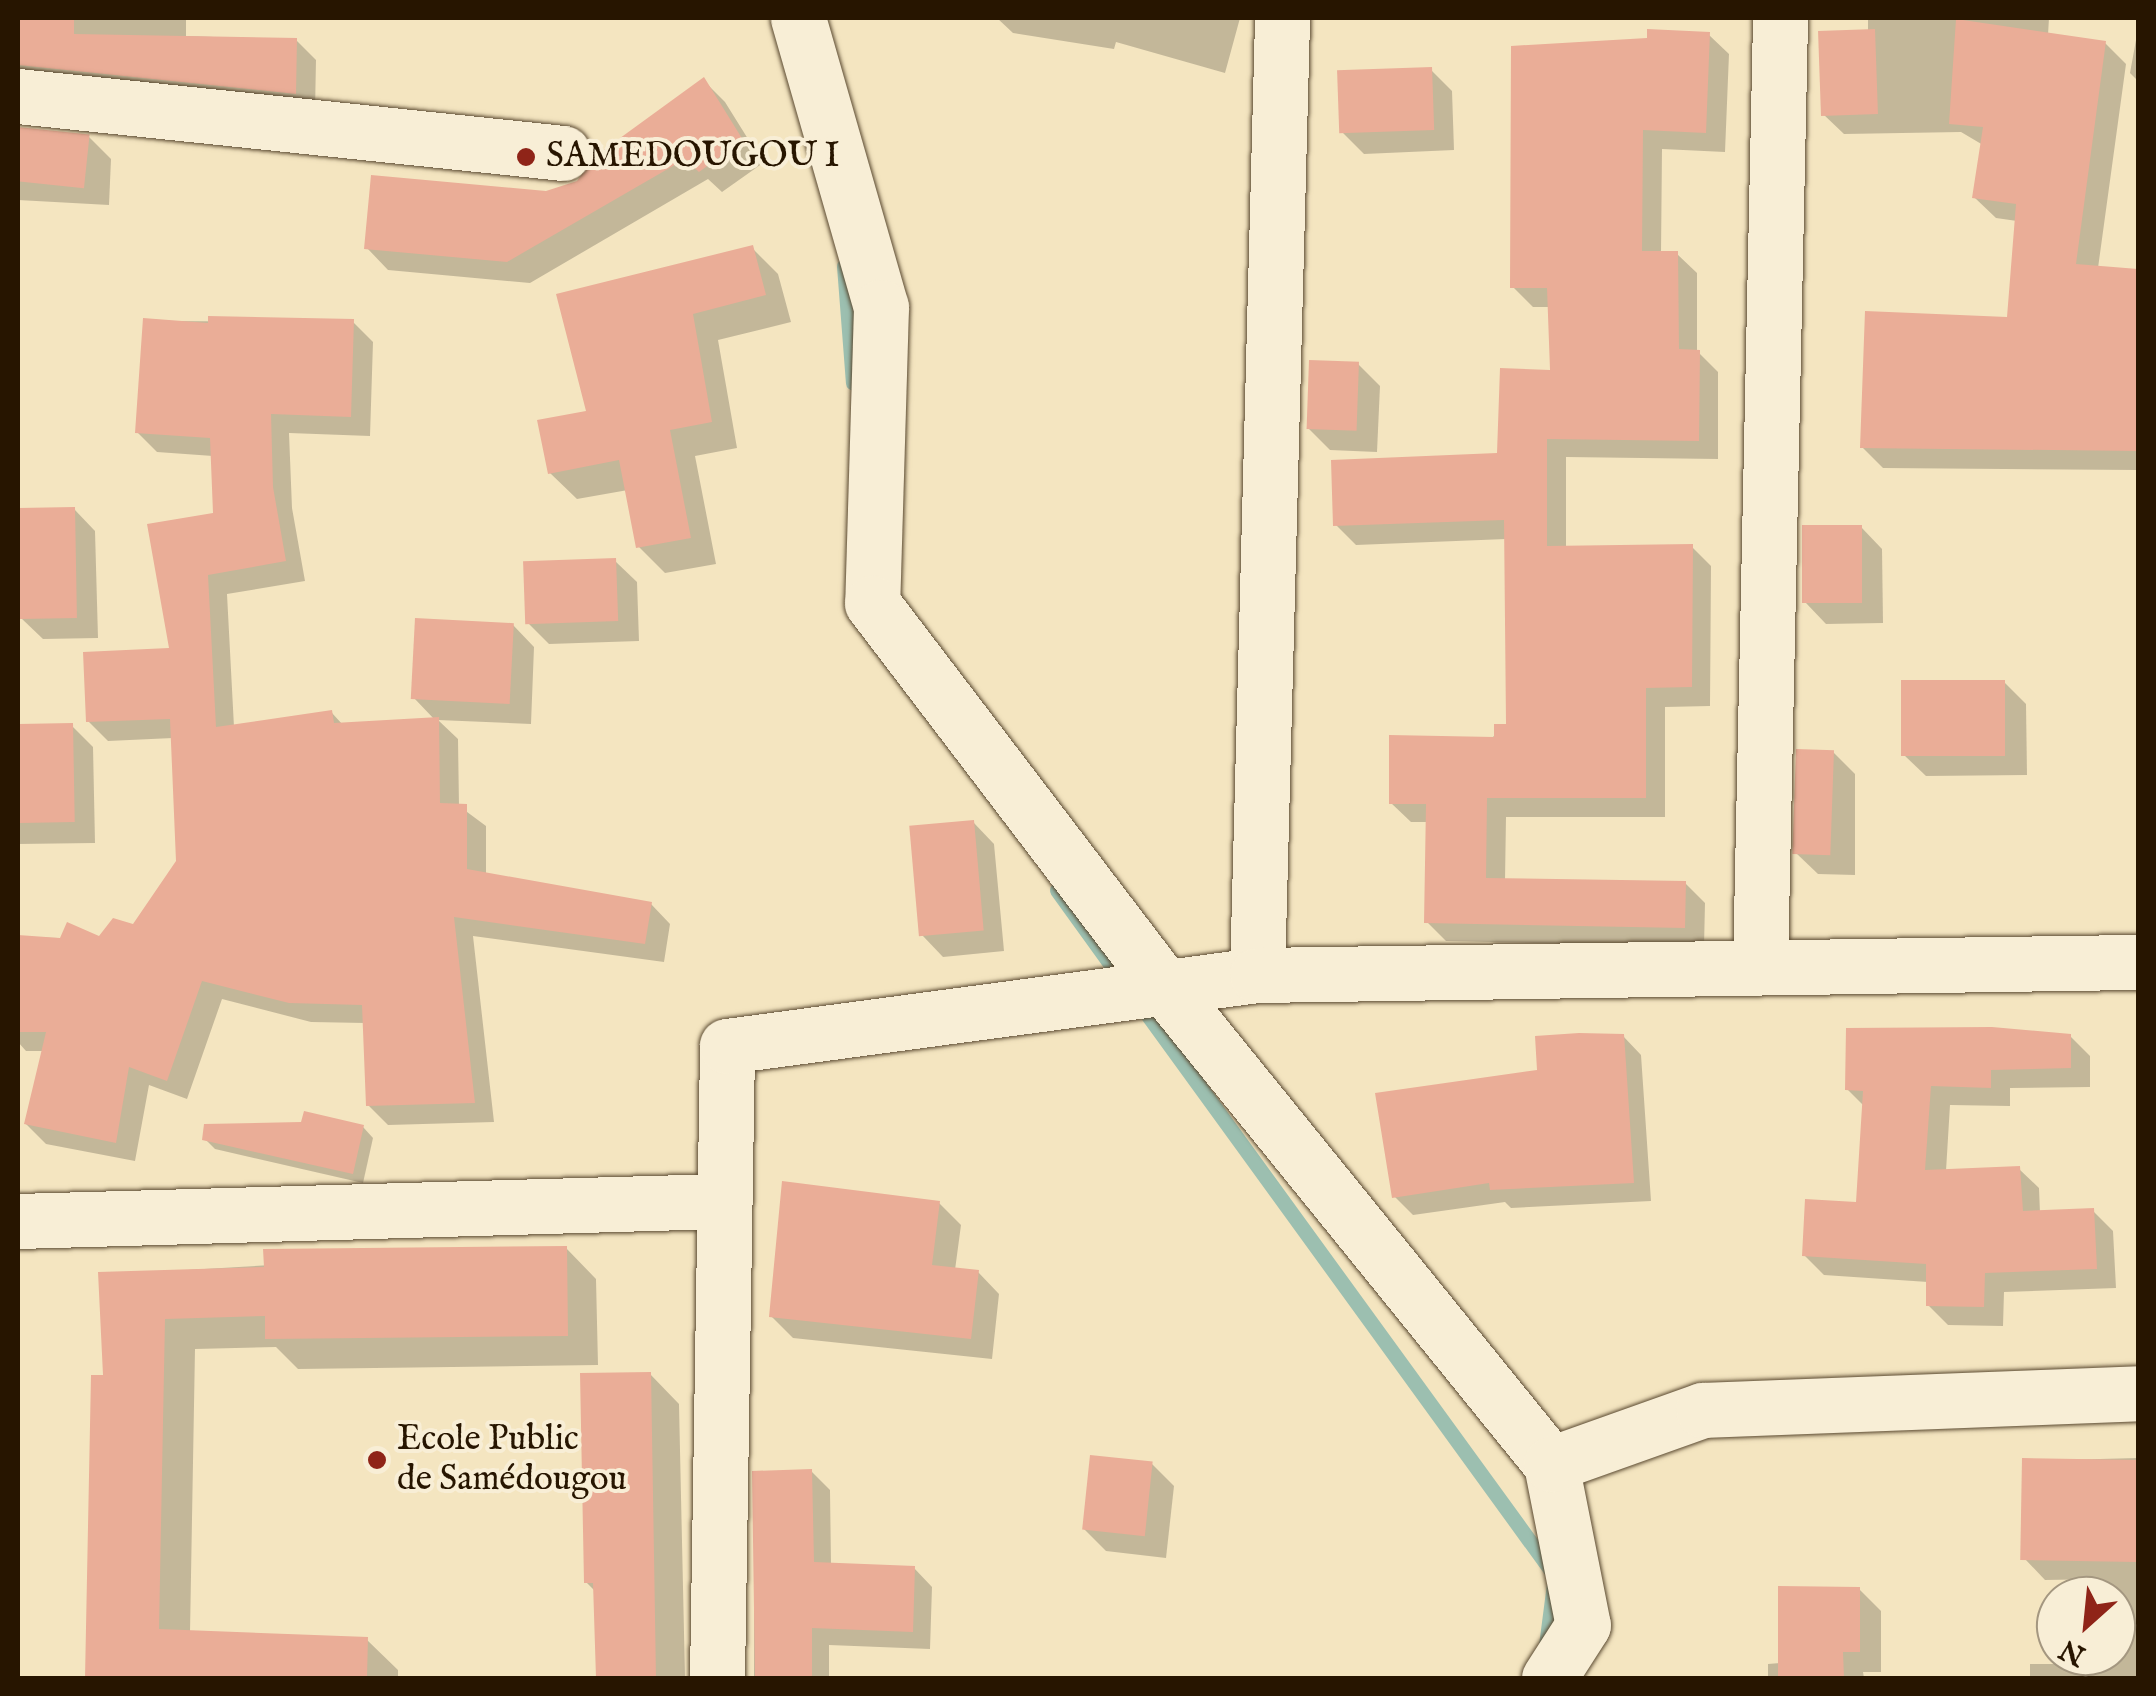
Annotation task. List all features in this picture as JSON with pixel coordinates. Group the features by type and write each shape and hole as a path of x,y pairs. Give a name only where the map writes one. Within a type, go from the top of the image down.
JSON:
{"street":[{"path":"798,18 881,307 872,602 1167,990 1551,1464 1583,1625 1550,1678"},
{"path":"1257,975 1282,18"},
{"path":"1760,967 1780,18"},
{"path":"18,96 563,153"},
{"path":"717,1678 722,1202 728,1046 1257,975 2138,962"},
{"path":"18,1220 722,1202"},
{"path":"1551,1464 1703,1410 2138,1393"}],"building":[{"path":"18,18 74,18 74,34 297,38 296,94 18,65"},
{"path":"1956,19 2106,41 2076,264 2138,269 2138,451 1860,448 1865,311 2007,317 2016,204 1972,198 1983,127 1949,124"},
{"path":"1647,29 1710,32 1706,133 1643,130 1642,251 1678,251 1679,349 1700,350 1699,441 1547,439 1547,546 1693,544 1692,687 1646,688 1646,798 1487,798 1486,878 1686,881 1685,928 1424,923 1426,804 1389,804 1389,735 1494,737 1494,724 1506,724 1504,520 1333,526 1331,460 1497,453 1500,368 1550,370 1547,288 1510,288 1511,46 1647,38"},
{"path":"1875,29 1878,114 1821,116 1818,31"},
{"path":"1432,67 1434,130 1339,133 1337,70"},
{"path":"704,77 743,140 699,172 685,159 507,262 364,249 371,175 546,191 577,181 594,157"},
{"path":"18,127 90,135 84,188 18,181"},
{"path":"753,245 766,295 693,314 712,422 670,430 691,538 636,548 619,460 548,474 537,420 586,411 556,294"},
{"path":"208,316 354,319 351,417 271,414 273,487 286,561 208,575 216,727 332,710 334,723 439,717 440,803 467,804 467,869 652,902 645,944 454,917 475,1103 366,1106 362,1005 289,1003 202,981 167,1081 129,1067 116,1143 24,1124 46,1032 18,1032 18,935 60,938 67,922 99,936 113,918 133,924 176,861 170,719 86,722 83,652 169,648 147,524 213,513 210,438 135,433 143,318 208,323"},
{"path":"1309,360 1359,362 1357,431 1307,429"},
{"path":"75,507 77,618 20,619 18,508"},
{"path":"1802,525 1862,525 1862,603 1802,603"},
{"path":"616,558 618,621 525,624 523,561"},
{"path":"415,618 514,623 510,704 411,699"},
{"path":"1901,680 2005,680 2005,756 1901,756"},
{"path":"73,723 75,822 20,823 18,724"},
{"path":"1796,749 1834,750 1830,855 1792,854"},
{"path":"974,820 984,931 919,936 909,826"},
{"path":"1992,1027 2071,1034 2071,1068 1991,1070 1991,1088 1931,1086 1925,1170 2020,1166 2023,1211 2094,1208 2097,1269 1985,1273 1984,1307 1926,1306 1926,1264 1802,1256 1805,1199 1856,1202 1863,1091 1845,1090 1846,1028"},
{"path":"1624,1034 1634,1183 1490,1190 1489,1183 1392,1198 1375,1093 1537,1070 1535,1036"},
{"path":"304,1111 364,1125 353,1174 202,1140 204,1124 301,1122"},
{"path":"782,1181 940,1201 932,1265 979,1270 971,1339 769,1317"},
{"path":"567,1246 568,1336 265,1339 265,1316 165,1319 159,1629 368,1637 367,1678 85,1678 91,1375 103,1375 98,1272 264,1267 263,1249"},
{"path":"651,1372 656,1678 596,1678 593,1583 584,1583 580,1373"},
{"path":"1090,1455 1153,1462 1145,1536 1082,1530"},
{"path":"2022,1458 2138,1460 2136,1562 2020,1560"},
{"path":"812,1469 814,1562 915,1566 913,1632 812,1628 812,1678 755,1678 752,1471"},
{"path":"1778,1586 1860,1587 1860,1652 1843,1652 1844,1678 1778,1678"}],"waterway":[{"path":"844,266 853,383"},
{"path":"1057,890 1122,980"},
{"path":"1139,1003 1555,1576 1546,1645"}],"place":[{"name":"SAMEDOUGOU I","path":"526,157"},
{"name":"Ecole Public de Samédougou","path":"377,1460"}]}
